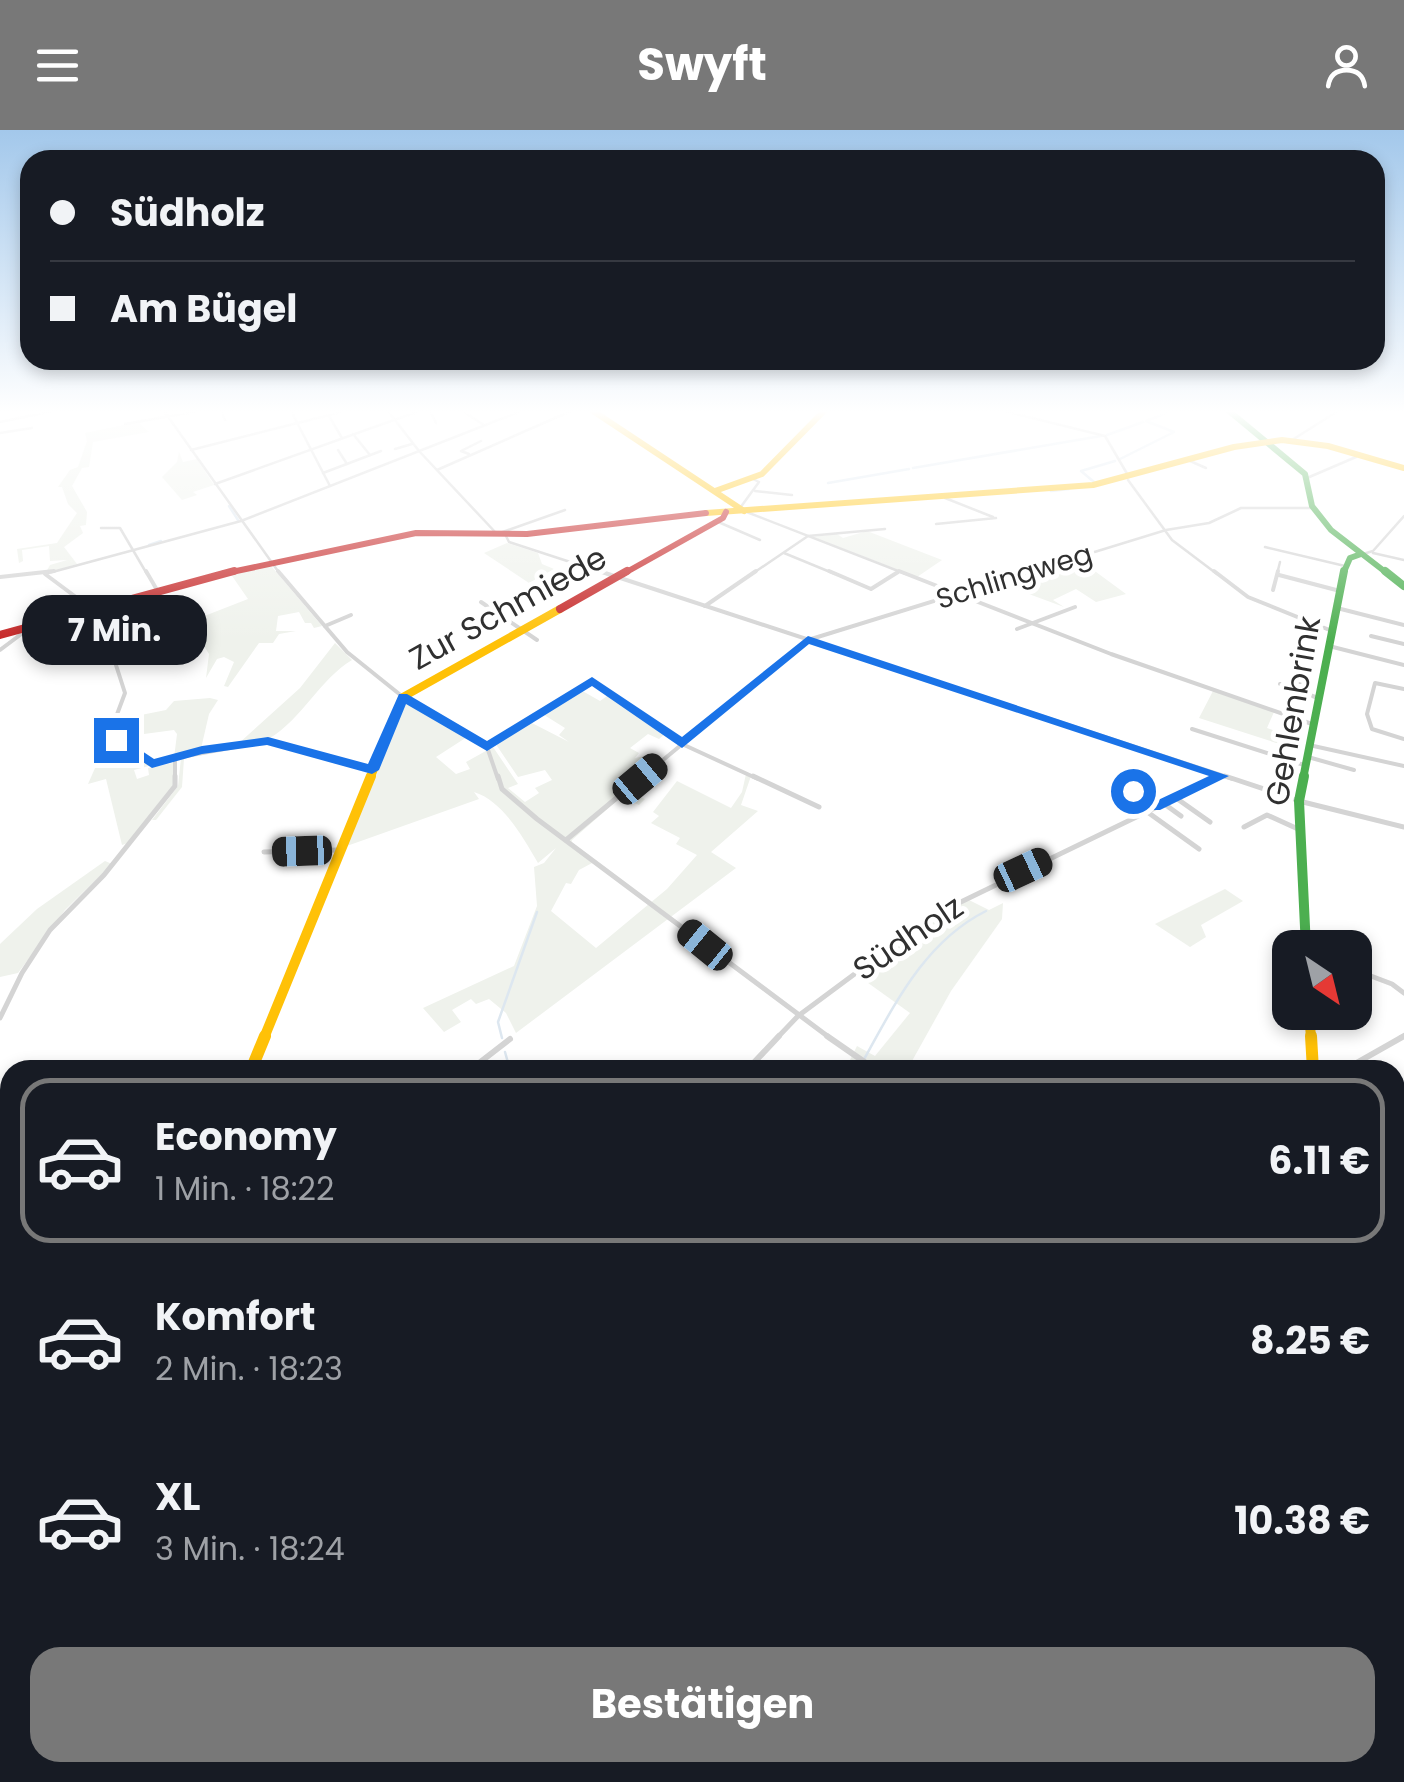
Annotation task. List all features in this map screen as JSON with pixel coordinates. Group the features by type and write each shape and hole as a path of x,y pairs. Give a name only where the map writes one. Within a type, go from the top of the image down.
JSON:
{"street":[{"path":"218,488 270,563 354,659 403,697 487,747 502,789 798,1016 862,1060"},
{"path":"0,576 45,574 241,521 325,488"},
{"path":"454,488 509,542 1299,801 1404,827"},
{"path":"711,488 742,509 1031,624 1312,724"},
{"path":"715,491 734,488"},
{"path":"742,509 752,488"},
{"path":"766,488 792,495"},
{"path":"0,635 157,590 416,534 501,534 742,509 944,498 1041,488"},
{"path":"1136,488 1166,530 1248,597 1332,631"},
{"path":"1309,488 1314,508 1331,530 1366,553 1404,586"},
{"path":"936,524 996,518 944,498"},
{"name":"Schlingweg","path":"808,640 1166,530 1209,523 1241,508 1314,508"},
{"path":"501,534 564,510"},
{"name":"Zur Schmiede","path":"254,1060 403,697 726,512"},
{"path":"1265,547 1346,566 1350,558 1366,553 1404,516"},
{"path":"716,521 760,540"},
{"path":"101,528 120,528 157,590"},
{"path":"704,606 808,536 885,528"},
{"path":"784,553 871,589 899,572"},
{"path":"1366,553 1404,560"},
{"path":"1273,590 1280,562"},
{"name":"Gehlenbrink","path":"1305,930 1299,801 1346,566"},
{"path":"1303,591 1306,572"},
{"path":"45,574 92,609"},
{"path":"1278,575 1340,591"},
{"path":"481,602 537,640"},
{"path":"1017,629 1075,607"},
{"path":"1336,608 1404,625"},
{"path":"324,626 350,615"},
{"path":"0,650 21,631"},
{"path":"21,631 62,639 115,662 125,693 110,733 148,763 202,750 268,741 372,770"},
{"path":"1371,636 1404,644"},
{"path":"566,840 808,640"},
{"path":"1329,646 1404,665"},
{"path":"1298,694 1301,678"},
{"path":"487,747 592,680 682,744 819,807"},
{"path":"1404,689 1375,683 1367,714 1372,729 1404,739"},
{"path":"1280,684 1298,694 1318,698"},
{"path":"1192,728 1354,770"},
{"path":"1306,755 1404,766"},
{"path":"0,1018 22,973 50,930 104,875 175,786 176,759"},
{"name":"Südholz","path":"756,1060 798,1016 934,915 1222,776"},
{"path":"1133,791 1155,807"},
{"path":"1175,798 1210,822"},
{"path":"1163,803 1181,816"},
{"path":"1146,812 1199,849"},
{"path":"1244,827 1267,815 1298,830"},
{"path":"264,852 339,850"},
{"path":"1372,976 1404,993"},
{"path":"1310,1030 1311,1060"},
{"path":"1362,1060 1404,1036"},
{"path":"483,1060 510,1040"}],"shaded area":[{"path":"62,488 73,488 87,512 86,525 80,526 83,533 64,547 77,564 45,574 50,565 67,560 50,561 49,546 22,550 23,561 19,563 17,549 57,543 77,513 68,504"},
{"path":"172,488 205,488 193,492 197,495 182,500"},
{"path":"867,531 942,560 917,577 813,537 837,534 843,538"},
{"path":"507,543 538,553 542,564 554,569 529,583 484,553"},
{"path":"1077,558 1126,594 1096,602 1076,589 1053,600 1064,607 999,583"},
{"path":"272,567 322,626 314,628 305,623 299,612 278,616 276,631 296,631 279,634 273,643 259,643 228,687 224,686 234,662 224,657 217,659 206,678 209,654 189,622 248,599 230,573"},
{"path":"335,643 352,660 281,730 263,741 238,744 300,688"},
{"path":"579,689 600,701 610,694 666,733 659,739 648,734 630,748 639,753 635,758 644,756 657,763 617,795 621,797 572,840 571,846 594,862 579,870 571,884 566,883 551,911 596,948 667,889 697,855 676,844 680,838 651,823 659,816 653,812 677,781 731,808 742,792 746,774 751,776 741,805 758,811 711,852 736,868 516,1033 506,1013 489,999 476,1004 471,999 452,1010 461,1022 444,1032 423,1008 514,966 537,906 534,867 544,863 556,848 538,863 503,812 474,792 479,799 344,847 401,702 407,701 467,737 436,757 456,774 470,769 466,762 493,747 518,784 508,788 525,802 539,793 535,788 552,780 545,770 518,777 495,743 528,721 569,742 559,735 565,728 541,713"},
{"path":"1213,691 1274,712 1267,728 1302,741 1301,751 1199,718"},
{"path":"218,700 209,714 200,753 184,759 182,787 152,820 178,786 181,758 174,758 177,734 174,730 144,734 134,751 113,734 116,720 166,710 174,701"},
{"path":"112,739 149,766 134,770 137,779 149,775 148,768 173,763 173,786 131,842 122,845 106,779 88,784 107,741"},
{"path":"628,792 645,799 639,805 621,797"},
{"path":"105,861 112,864 65,910 18,973 0,977 0,944 37,909"},
{"path":"1225,889 1243,901 1201,925 1206,937 1190,947 1155,924"},
{"path":"967,899 989,910 1003,903 1002,919 951,991 913,1060 850,1060 857,1046 875,1056 910,1013 857,975"}],"waterway":[{"path":"1051,491 1069,489"},
{"path":"229,506 238,520"},
{"path":"149,545 161,541"},
{"path":"864,1060 926,960 944,941 986,911"},
{"path":"502,1038 498,1022 537,912"},
{"path":"505,1052 507,1060"}],"traffic: fast":[{"path":"1308,488 1312,506 1331,530 1404,586"},
{"path":"1305,930 1299,801 1345,566 1350,558 1361,554"}],"traffic: slow":[{"path":"709,488 744,511"},
{"path":"715,491 723,488"},
{"path":"706,513 1050,488"},
{"path":"255,1060 403,697 560,609"},
{"path":"1310,1030 1312,1060"}],"traffic: jam":[{"path":"560,609 723,518 726,512"},
{"path":"0,635 198,579 416,533 527,534 706,513"}],"route":[{"path":"116,740 152,764 202,750 268,741 372,770 403,697 487,747 592,680 682,744 808,640 1222,776 1155,807 1133,791"}]}
